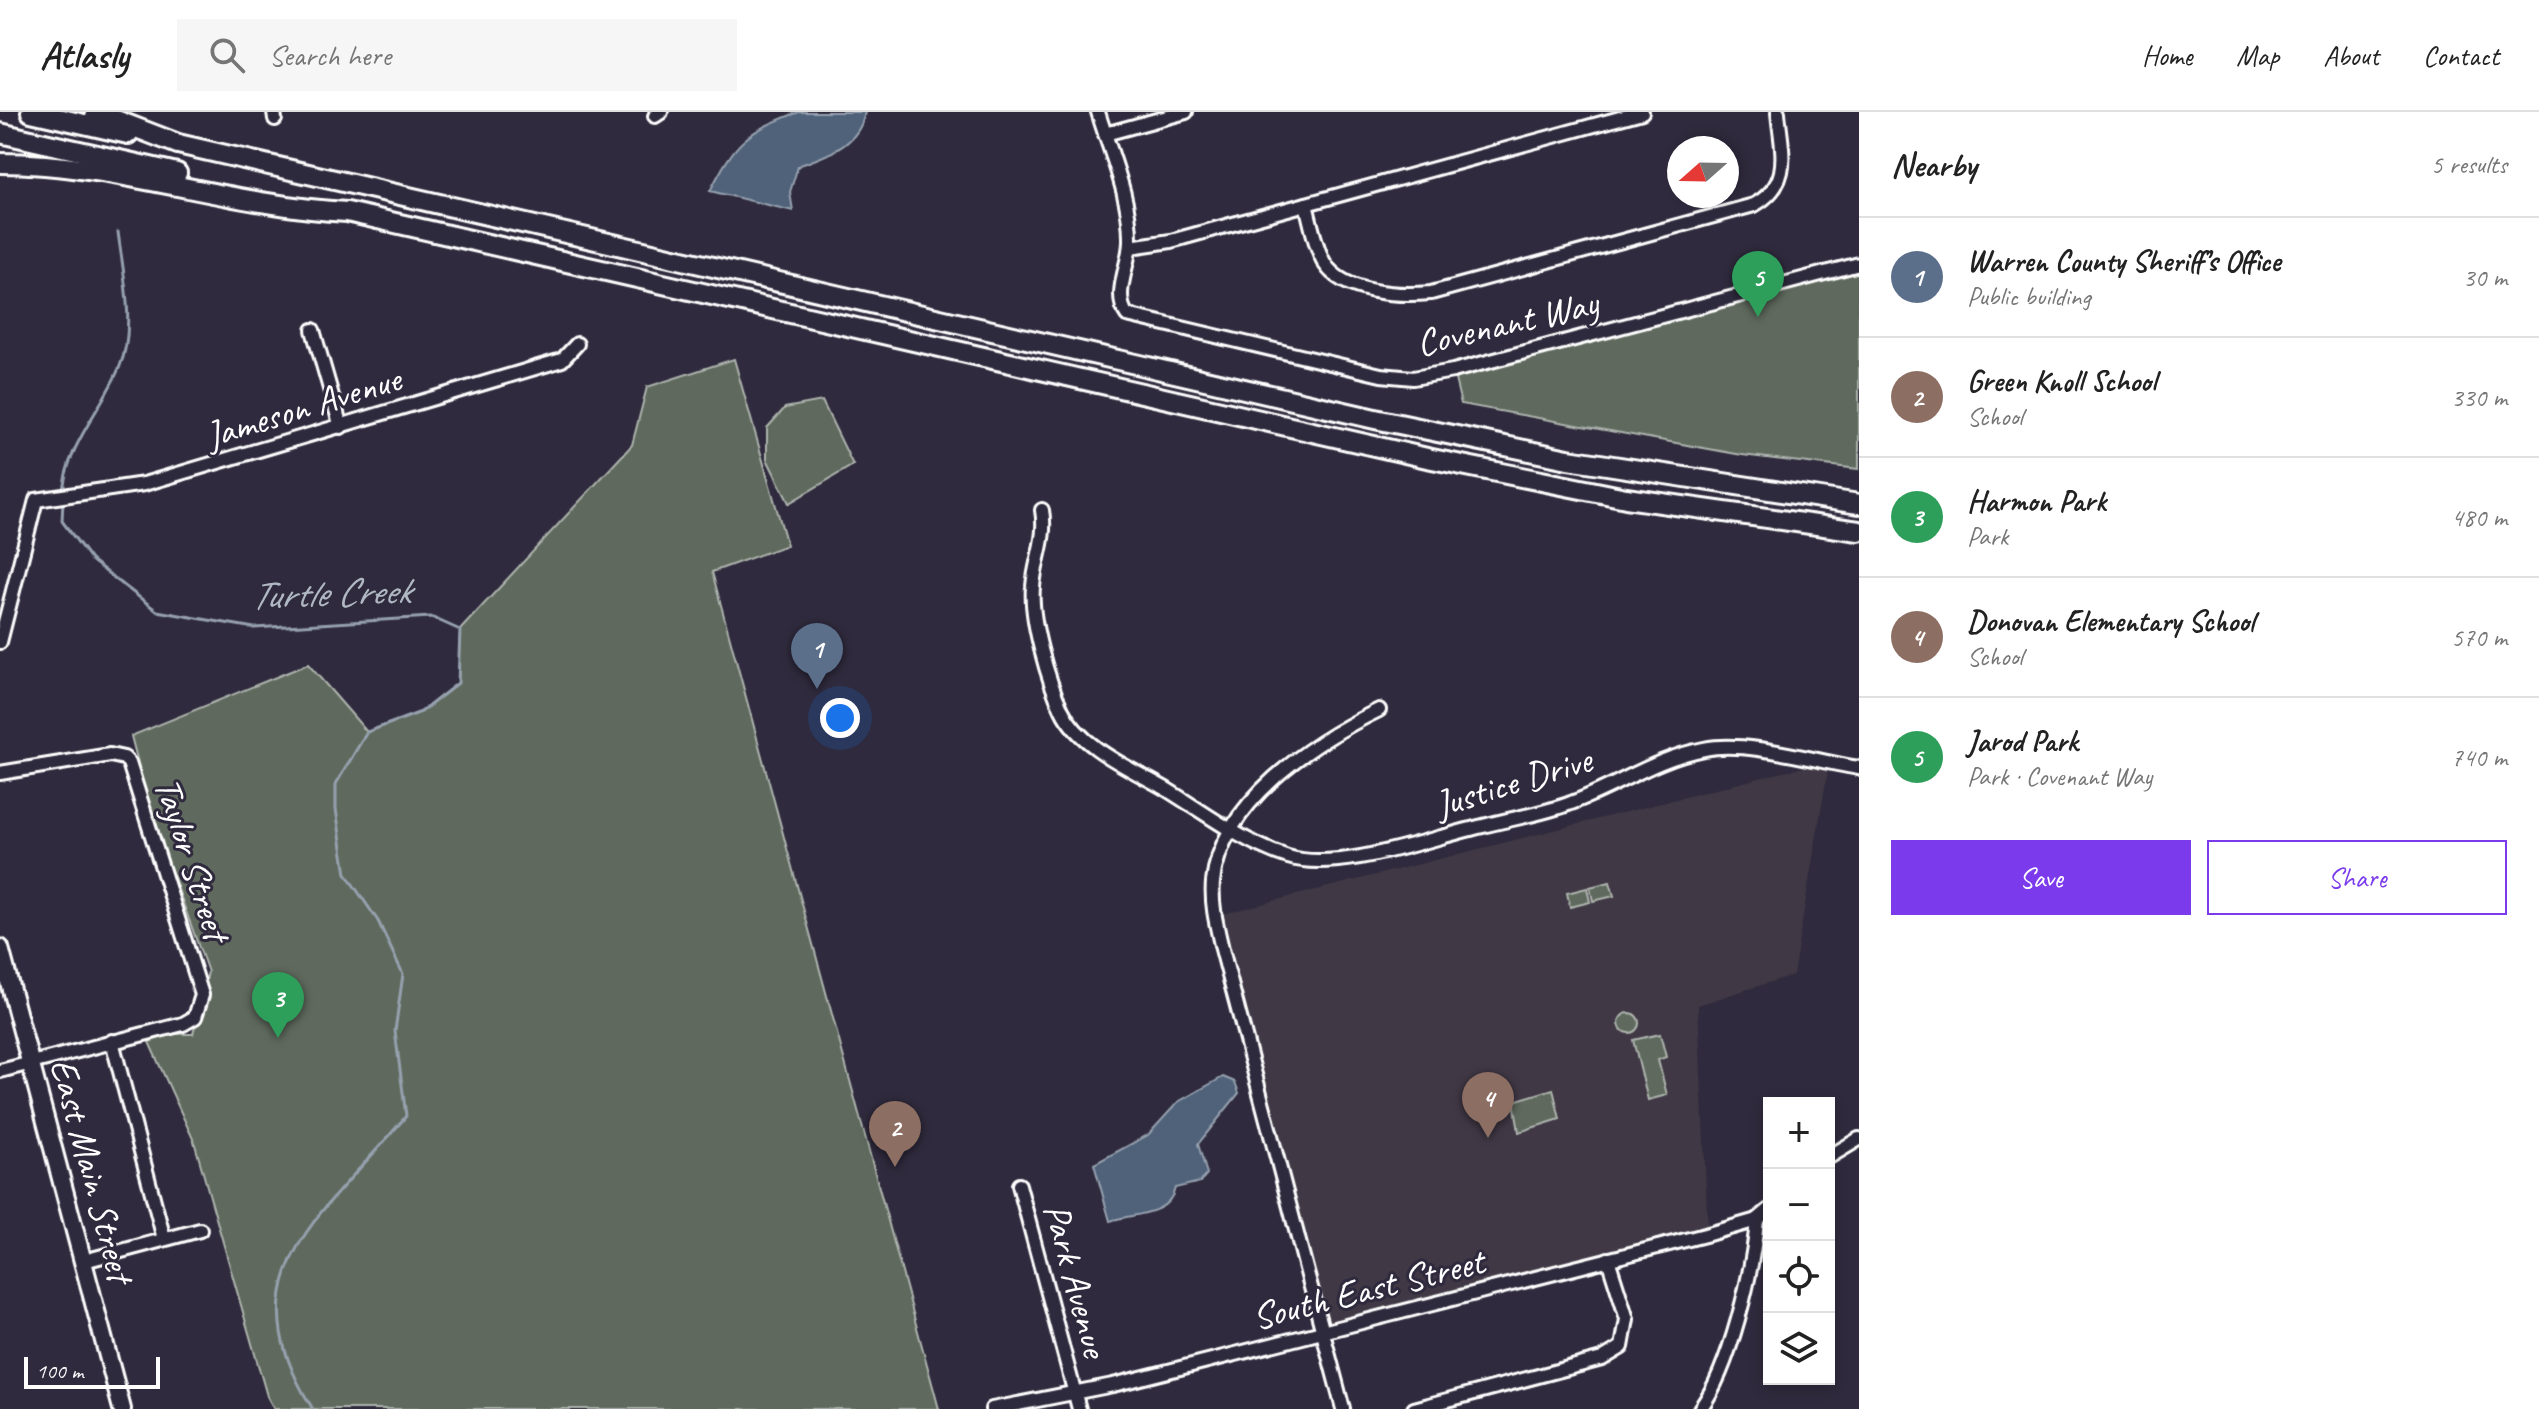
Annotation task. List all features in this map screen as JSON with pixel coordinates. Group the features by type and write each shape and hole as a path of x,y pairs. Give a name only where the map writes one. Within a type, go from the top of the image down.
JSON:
{"highway":[{"path":"31,112 1451,436 1689,480 1859,504"},
{"path":"95,112 178,144"},
{"path":"0,133 1427,458 1626,498 1859,531"},
{"path":"0,163 85,168 299,210 347,212"}],"main road":[{"name":"East Main Street","path":"0,948 122,1409"}],"street":[{"path":"1098,112 1129,225 1130,247 1171,241 1642,112"},
{"path":"1105,134 1186,112"},
{"path":"1306,204 1322,257 1333,274 1363,287 1404,294 1431,293 1760,201 1775,188 1783,169 1784,149 1778,112"},
{"name":"Covenant Way","path":"1130,247 1121,297 1123,309 1135,319 1381,375 1413,378 1468,368 1859,264"},
{"path":"313,330 341,427"},
{"name":"Jameson Avenue","path":"0,642 36,500 144,484 562,360 577,344"},
{"name":"Justice Drive","path":"1042,510 1044,545 1033,598 1047,666 1062,711 1090,742 1231,829 1290,858 1321,860 1361,855 1568,805 1651,763 1707,748 1744,747 1859,768"},
{"path":"1343,1409 1214,916 1216,867 1231,829 1284,772 1345,728 1379,710"},
{"name":"Taylor Street","path":"0,773 110,755 124,758 129,763 145,822 199,982 199,1011 183,1024 112,1041"},
{"path":"0,1071 112,1041 164,1239"},
{"path":"1835,1153 1859,1139"},
{"name":"Park Avenue","path":"1019,1185 1079,1409"},
{"path":"1700,1409 1715,1384 1728,1346 1753,1256 1757,1220 1763,1215"},
{"name":"South East Street","path":"992,1409 1113,1385 1757,1220"},
{"path":"84,1261 200,1230"},
{"path":"1414,1409 1602,1359 1622,1347 1627,1319 1608,1259"}],"shaded area":[{"path":"1819,763 1829,764 1793,975 1698,1005 1708,1234 1324,1332 1214,916"}],"green space":[{"path":"1859,263 1859,469 1742,455 1461,404 1453,371"},
{"path":"734,359 787,545 712,572 939,1409 274,1409 267,1396 194,1141 149,1042 170,1034 193,1034 208,972 153,820 131,736 308,664 367,732 421,712 458,683 460,630 632,445 647,387"},
{"path":"822,401 853,465 789,503 767,459 767,428 785,408"},
{"path":"1610,882 1614,896 1593,901 1590,887"},
{"path":"1587,888 1590,902 1570,907 1567,893"},
{"path":"1629,1013 1636,1016 1639,1023 1636,1030 1629,1033 1622,1030 1619,1023 1622,1016"},
{"path":"1660,1034 1666,1057 1658,1060 1667,1095 1648,1100 1633,1040"},
{"path":"1553,1089 1560,1119 1519,1132 1514,1101"}],"water":[{"path":"799,112 865,112 862,124 849,141 830,153 798,166 790,192 793,211 710,191 727,160 744,140 766,126"},
{"path":"1223,1077 1235,1082 1239,1093 1198,1144 1207,1174 1200,1182 1175,1188 1171,1197 1158,1209 1110,1221 1094,1164 1148,1135 1178,1102"}],"waterway":[{"name":"Turtle Creek","path":"63,494 70,460 113,382 125,351 127,300 118,232"},
{"name":"Turtle Creek","path":"63,501 62,521 91,560 157,611 254,628 431,617 460,630 458,683 421,712 367,732 336,784 336,809 346,874 378,921 403,974 395,1031 406,1116 318,1216 297,1248 283,1282 280,1319 289,1361 313,1409"}],"place":[{"name":"Jarod Park","path":"1758,317"},
{"name":"Warren County Sheriff’s Office","path":"817,689"},
{"name":"Harmon Park","path":"278,1038"},
{"name":"Donovan Elementary School","path":"1488,1138"},
{"name":"Green Knoll School","path":"895,1167"}]}
